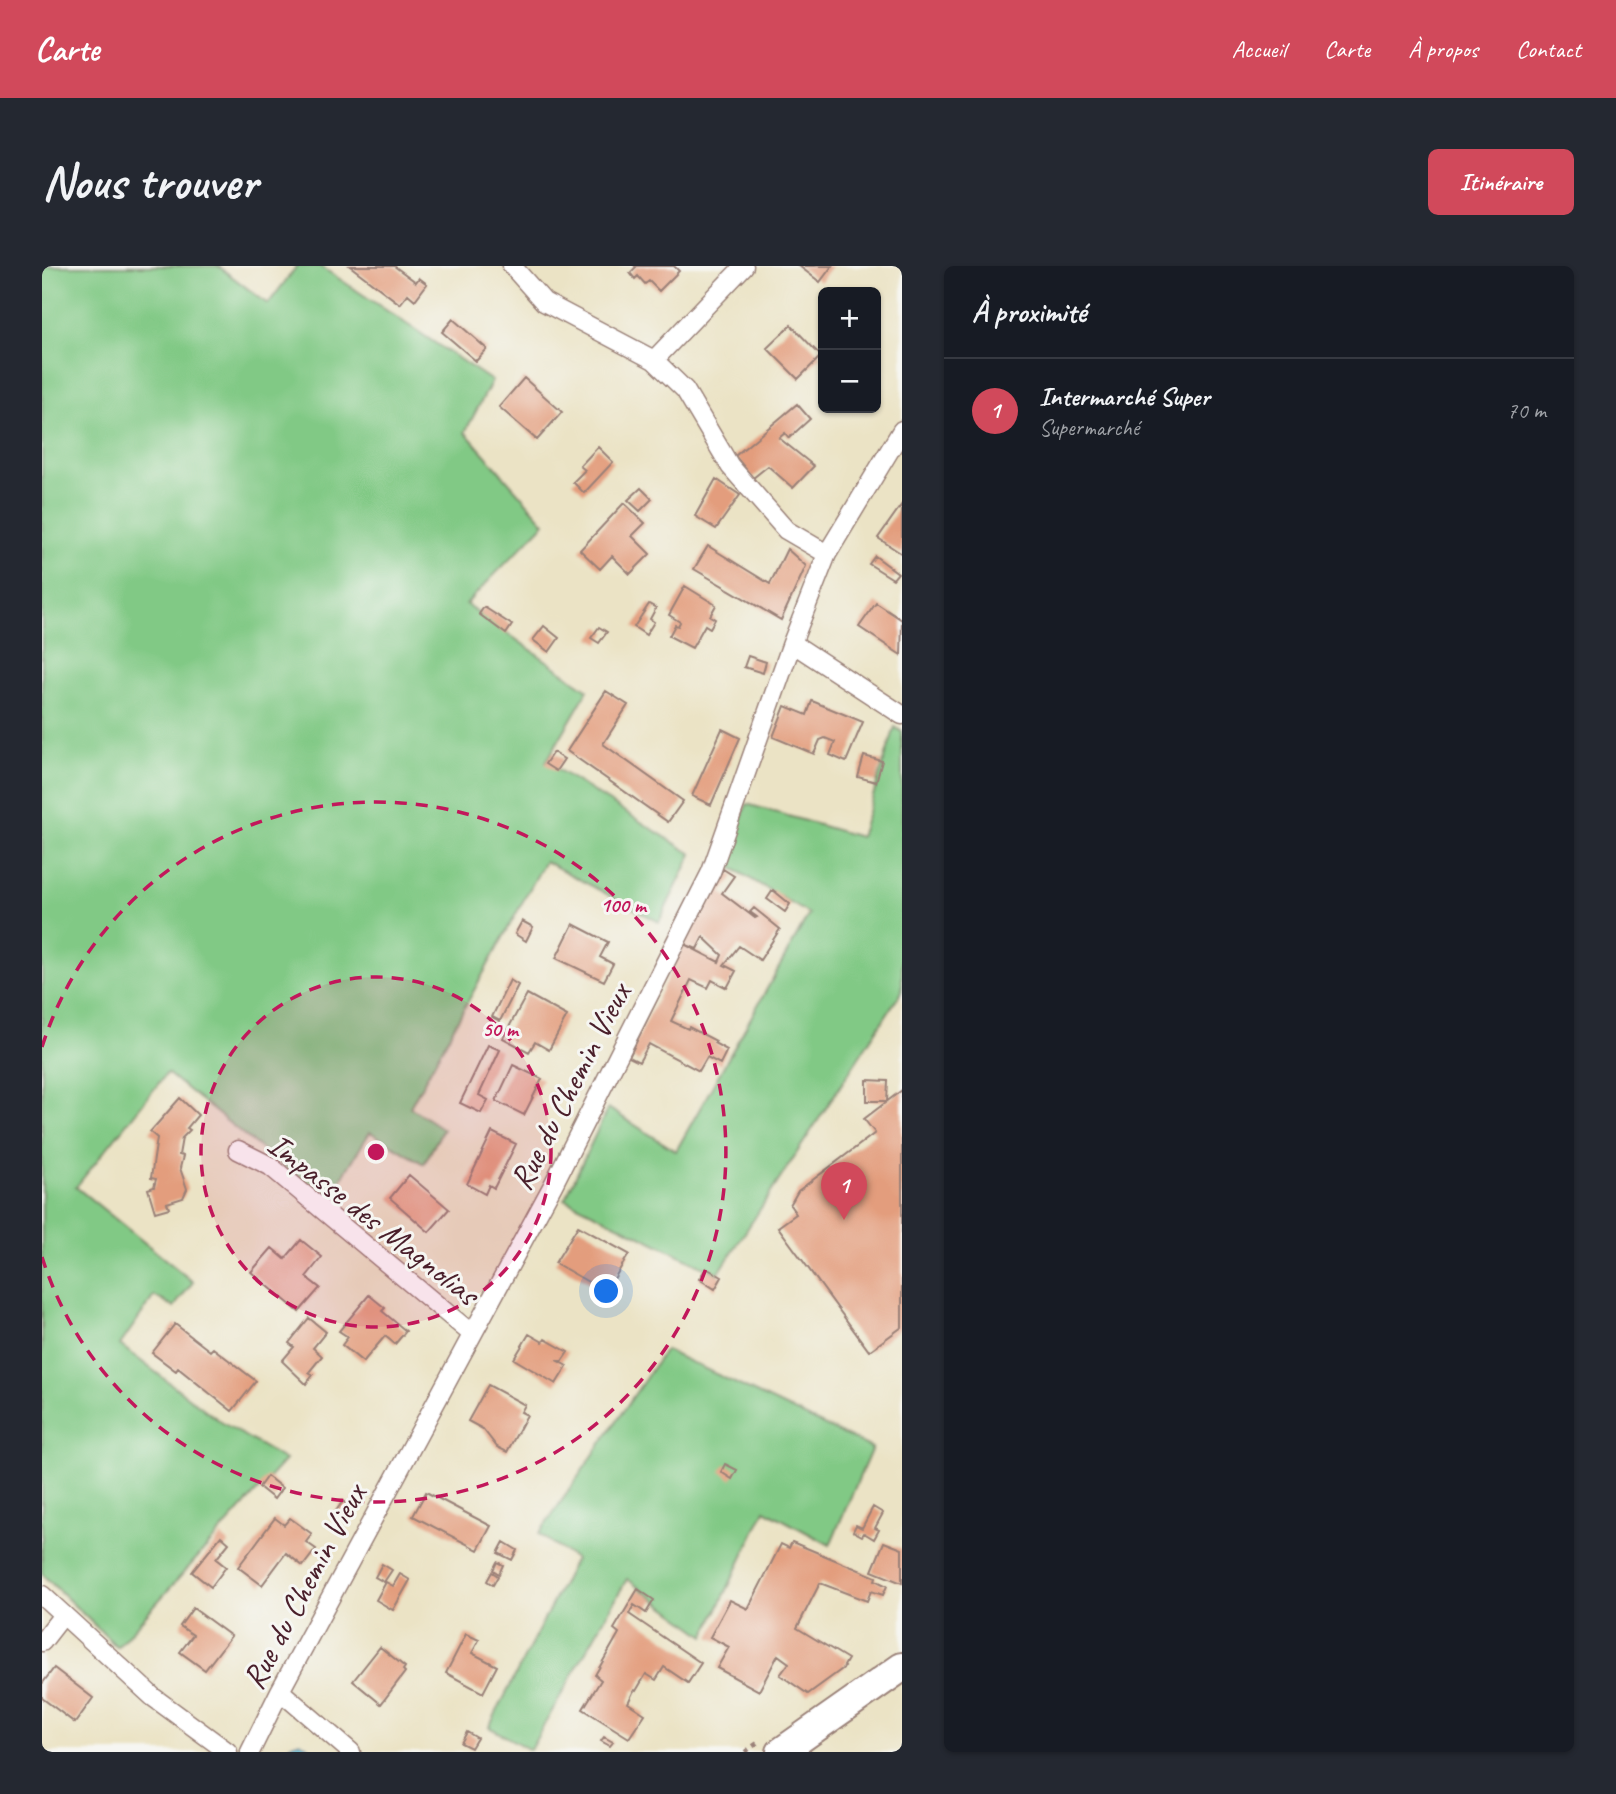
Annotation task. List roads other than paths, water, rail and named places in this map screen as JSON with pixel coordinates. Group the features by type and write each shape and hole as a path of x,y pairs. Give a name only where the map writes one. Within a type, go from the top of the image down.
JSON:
{"main road":[{"path":"781,1752 902,1667"}],"street":[{"path":"512,266 544,302 654,360 685,390 730,466 786,530 827,554"},
{"path":"654,360 744,266"},
{"name":"Rue du Chemin Vieux","path":"250,1752 280,1691 552,1185 711,872 792,643 827,554 902,430"},
{"path":"792,643 902,715"},
{"name":"Impasse des Magnolias","path":"238,1150 270,1166 472,1334"},
{"path":"42,1595 153,1697 228,1752"},
{"path":"42,1642 63,1615"},
{"path":"280,1691 351,1752"}],"water":[{"path":"300,1741 316,1752 285,1752 292,1744"}],"place":[{"name":"Intermarché Super","path":"844,1220"}]}
